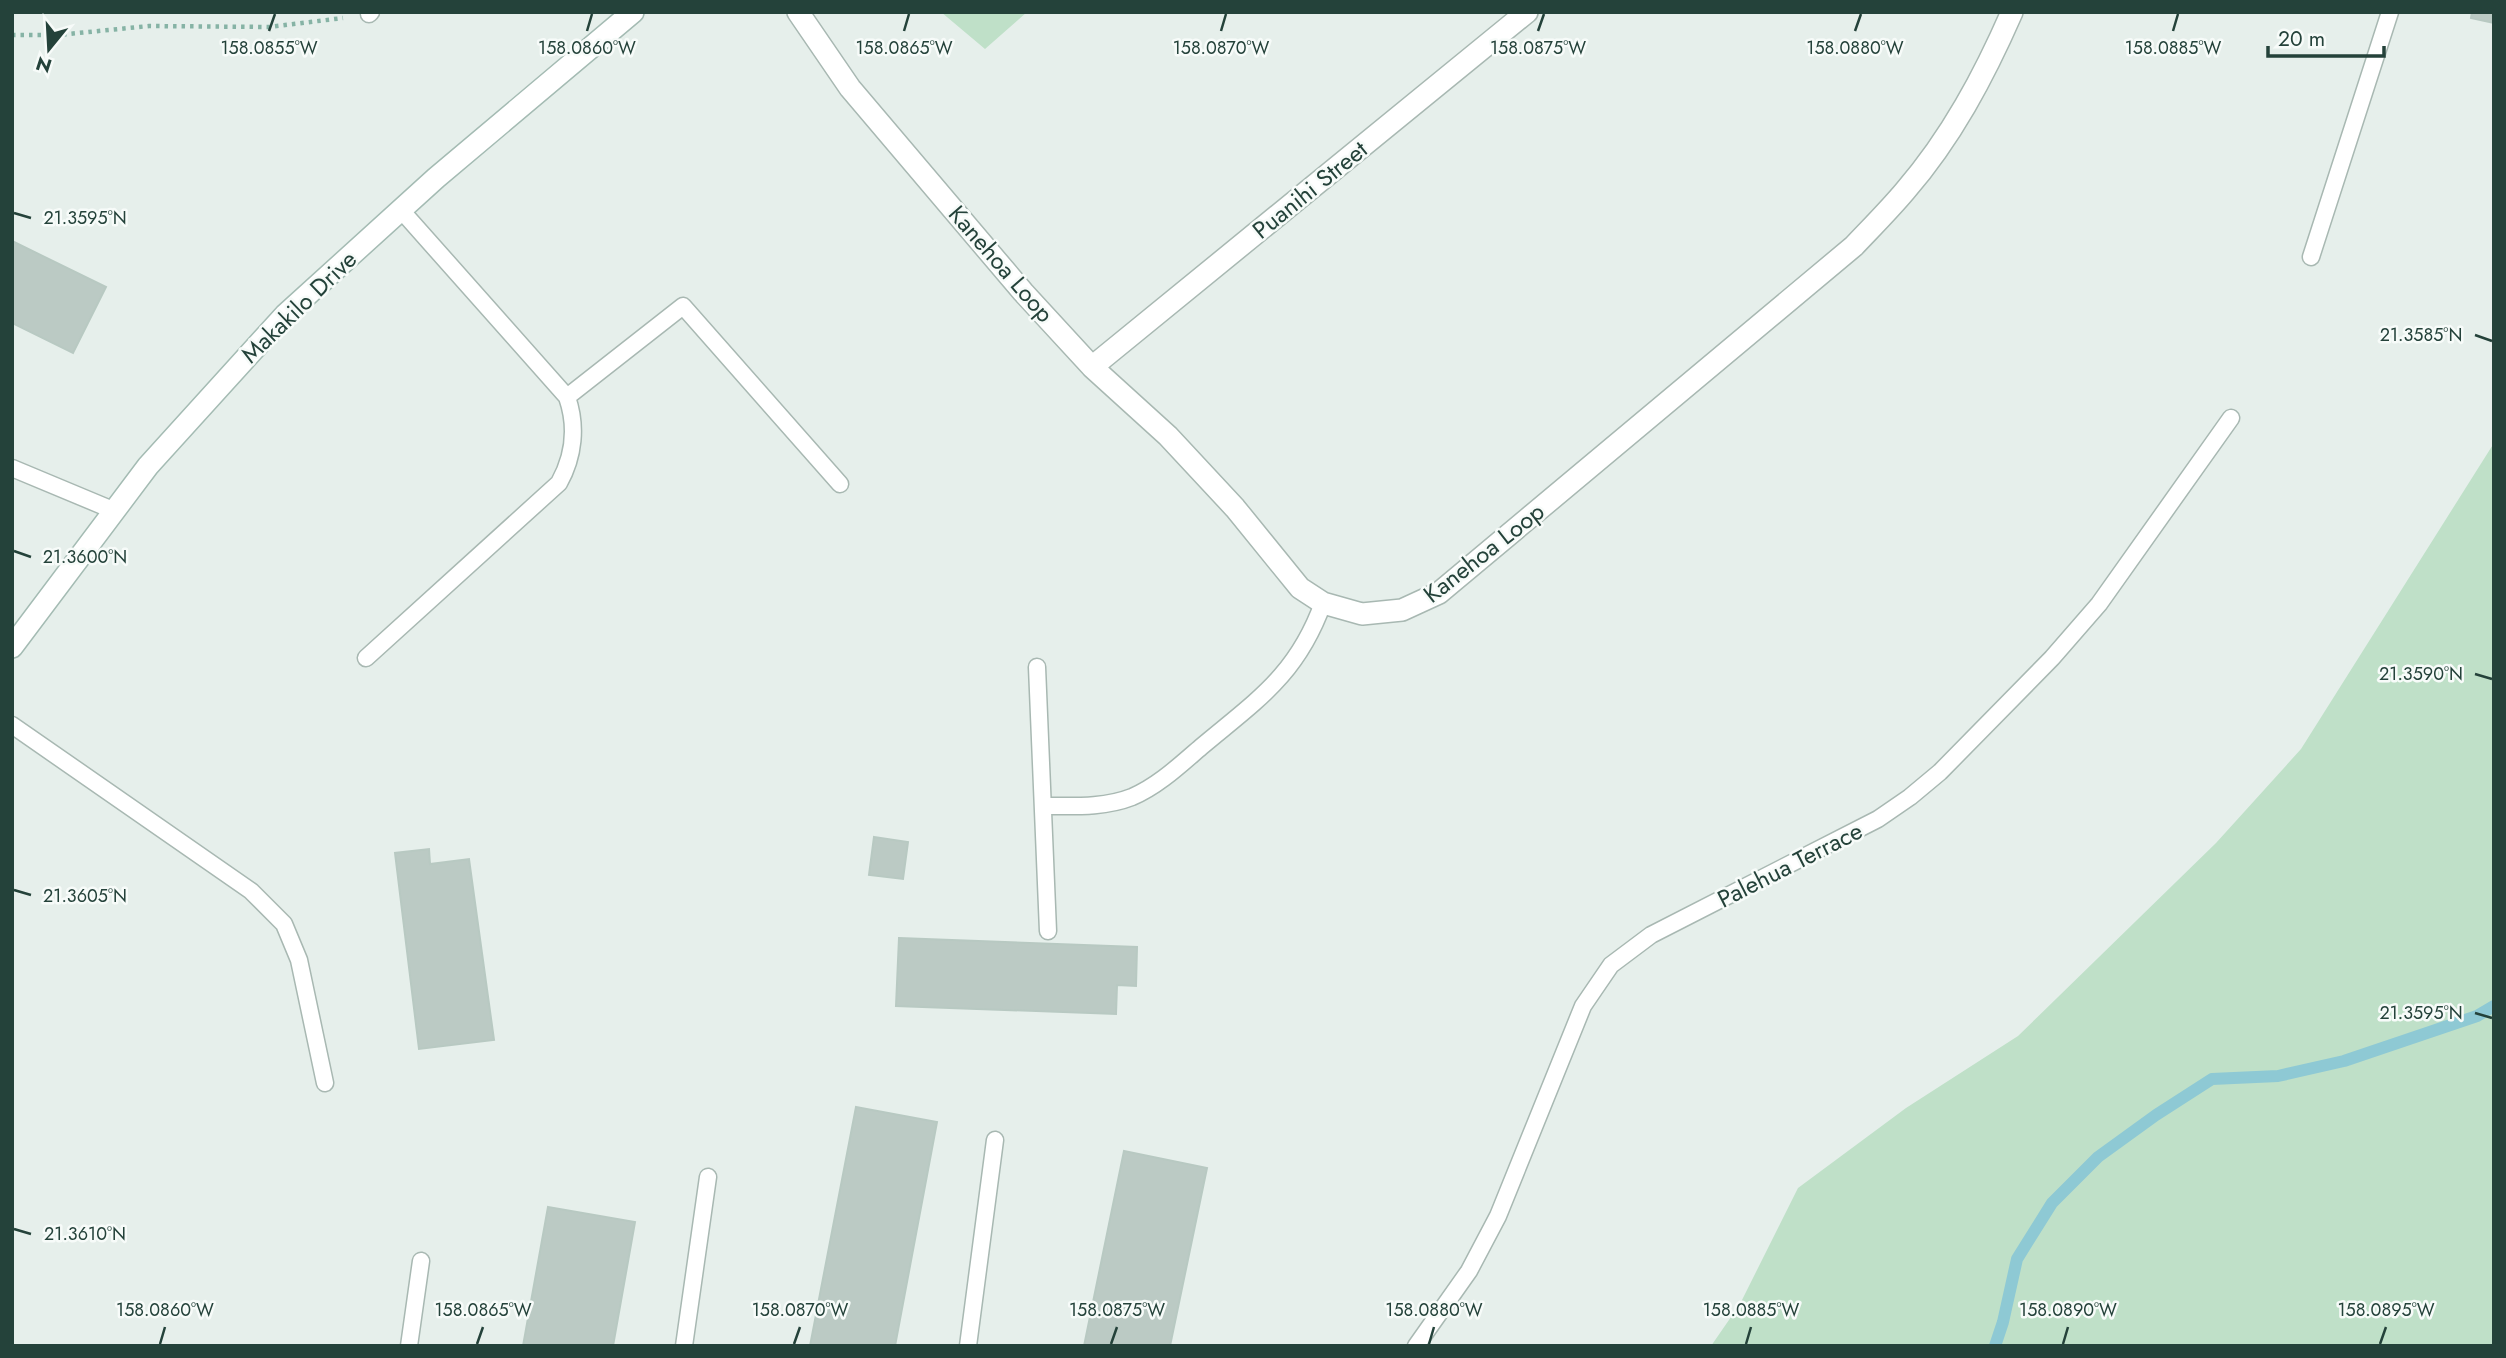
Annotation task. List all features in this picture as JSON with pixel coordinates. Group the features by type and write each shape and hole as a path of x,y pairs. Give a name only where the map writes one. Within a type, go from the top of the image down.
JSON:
{"street":[{"name":"Makakilo Drive","path":"12,647 148,466 285,315 401,210 633,12"},
{"name":"Kanehoa Loop","path":"797,12 850,88 1023,292 1092,367 1176,445 1234,508 1290,579 1322,603 1362,614 1389,613 1415,606 1439,593 1854,246 1906,190 1952,129 1989,64 2012,12"},
{"name":"Puanihi Street","path":"1092,367 1527,12"}],"lane":[{"path":"2311,257 2390,12"},
{"path":"366,658 559,484 569,463 573,441 567,397 401,210"},
{"path":"567,397 683,306 840,484"},
{"name":"Palehua Terrace","path":"1416,1346 1469,1271 1498,1216 1583,1006 1611,965 1651,935 1878,819 1940,772 2052,658 2099,604 2231,418"},
{"path":"12,468 115,511"},
{"path":"1043,806 1106,804 1133,797 1157,783 1260,700 1277,683 1304,646 1322,603"},
{"path":"1037,667 1048,931"},
{"path":"12,725 251,891 284,923 299,960 326,1083"},
{"path":"968,1346 995,1140"},
{"path":"684,1346 708,1177"},
{"path":"409,1346 421,1261"}],"path":[{"path":"12,35 58,35 149,26 269,27 370,13"}],"green space":[{"path":"941,12 1027,12 985,49"},
{"path":"2494,443 2494,1346 1711,1346 1740,1304 1798,1188 1906,1108 2018,1036 2216,843 2301,749"}],"building":[{"path":"2472,12 2494,12 2494,23 2471,18"},
{"path":"12,241 106,287 73,353 12,323"},
{"path":"874,837 908,842 903,879 869,875"},
{"path":"429,849 430,864 469,859 494,1040 419,1049 395,853"},
{"path":"899,938 1137,947 1136,986 1117,985 1116,1014 896,1006"},
{"path":"856,1107 937,1122 895,1346 810,1346"},
{"path":"1124,1151 1207,1168 1170,1346 1084,1346"},
{"path":"548,1207 635,1222 613,1346 523,1346"}],"waterway":[{"path":"1995,1346 2017,1259 2052,1203 2098,1157 2156,1115 2212,1079 2278,1076 2344,1061 2477,1016 2494,1006"}]}
